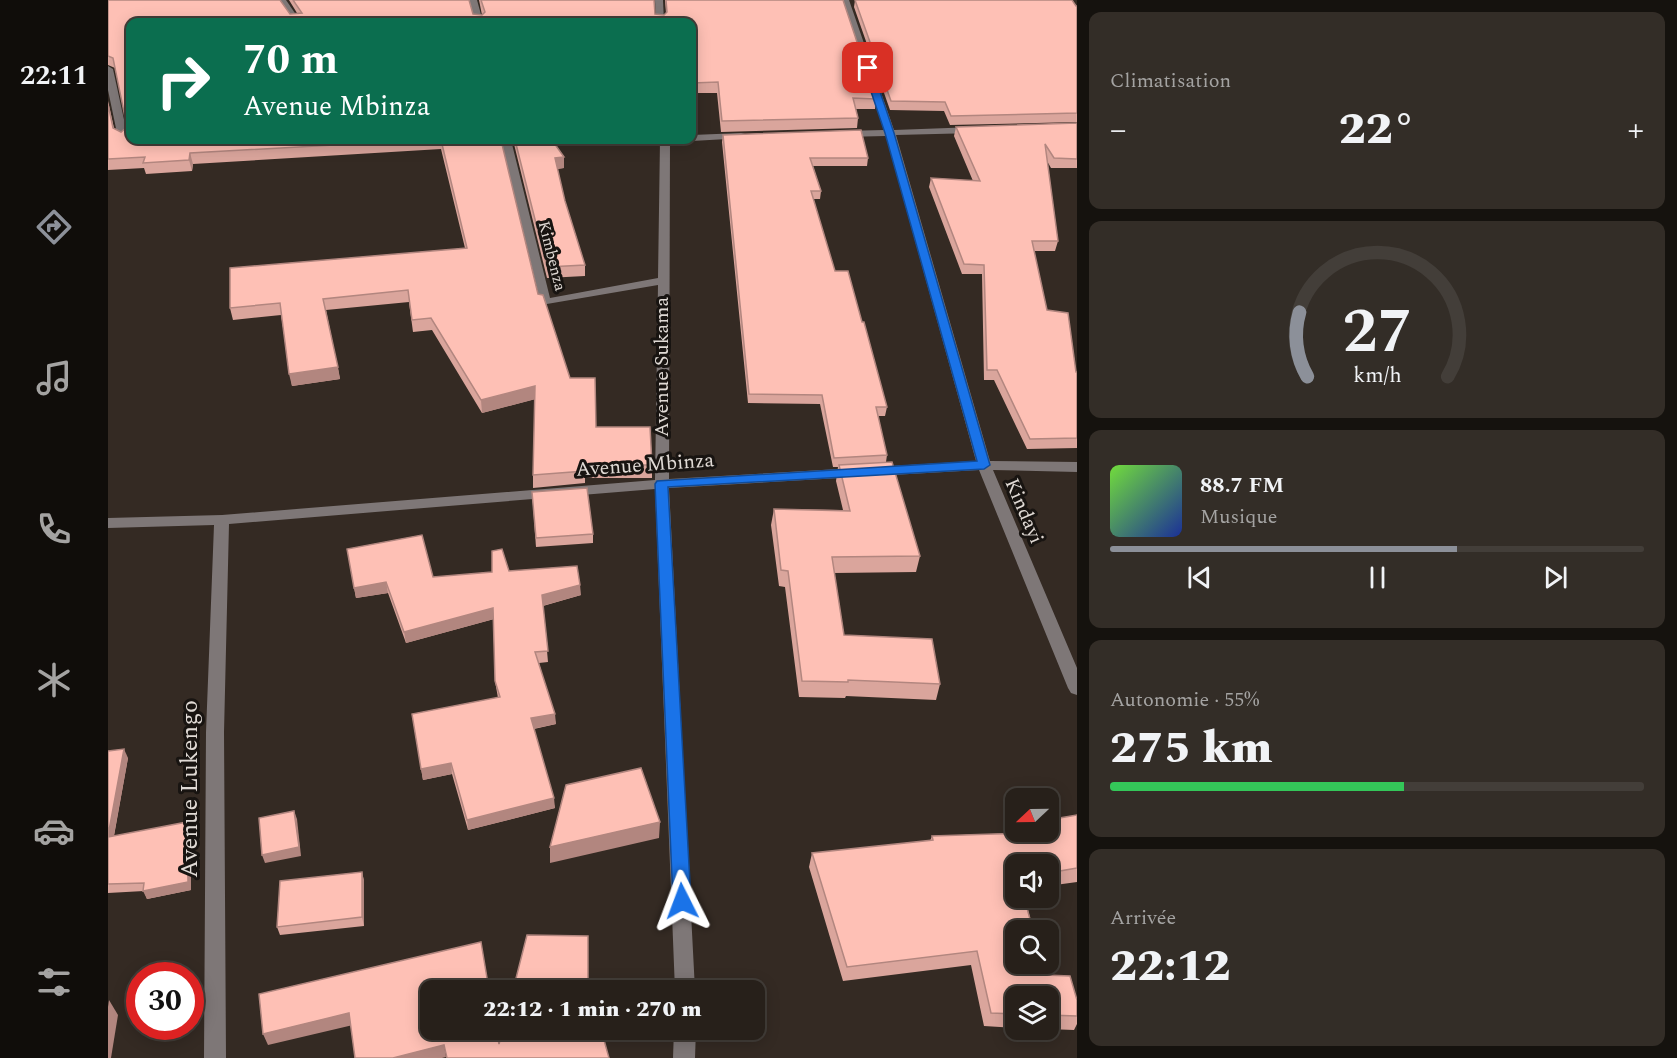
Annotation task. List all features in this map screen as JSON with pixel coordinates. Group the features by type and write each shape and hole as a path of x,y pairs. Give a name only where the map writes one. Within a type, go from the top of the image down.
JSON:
{"street":[{"path":"282,0 294,18"},
{"path":"473,0 478,18"},
{"path":"659,0 660,18"},
{"name":"Kindayi","path":"844,0 890,133 984,465 1077,688"},
{"path":"108,69 123,138"},
{"path":"831,134 983,129"},
{"path":"696,138 750,136"},
{"name":"Kimbenza","path":"508,144 545,302 662,281"},
{"name":"Avenue Sukama","path":"665,144 662,484 685,980"},
{"name":"Avenue Mbinza","path":"108,523 222,520 662,484 984,465 1077,467"},
{"name":"Avenue Lukengo","path":"215,1058 215,732 222,520"},
{"path":"684,1058 685,1040"}],"building":[{"path":"108,0 280,0 290,14 302,13 293,0 469,0 473,14 482,15 485,12 481,0 654,0 655,14 664,15 667,12 666,0 843,0 876,99 853,98 858,118 722,121 718,82 696,83 696,18 126,18 126,122 113,58 108,56"},
{"path":"855,0 1072,0 1077,6 1077,113 951,116 945,102 891,101"},
{"path":"108,104 113,128 121,132 126,128 126,144 351,144 190,153 189,160 143,163 145,157 108,159"},
{"path":"1077,123 1077,159 1054,158 1045,144 1058,241 1032,241 1047,310 1068,313 1077,372 1077,438 1030,439 997,370 987,370 984,265 964,264 931,178 980,181 956,127"},
{"path":"861,130 868,158 810,158 821,191 811,191 835,271 848,271 862,322 864,322 887,407 876,407 887,455 834,458 822,395 749,394 723,135"},
{"path":"442,144 502,144 538,294 543,295 570,378 595,378 596,427 650,427 652,465 584,465 585,471 533,475 535,386 481,400 431,318 412,320 408,290 323,299 338,367 289,374 280,303 230,308 230,268 467,248"},
{"path":"516,144 555,144 564,157 555,158 565,201 585,265 547,267"},
{"path":"892,462 920,556 832,557 844,635 932,639 940,684 848,680 848,682 802,681 788,571 781,570 774,509 850,511 839,465"},
{"path":"587,488 593,534 536,538 532,492"},
{"path":"422,535 433,577 492,572 492,551 502,549 509,571 577,566 580,585 542,595 548,651 535,652 555,714 531,718 554,798 467,820 451,763 421,769 412,714 500,697 495,681 493,608 404,632 386,582 354,588 347,549"},
{"path":"124,749 108,836 108,751"},
{"path":"641,768 660,822 550,847 566,785"},
{"path":"294,811 299,847 262,855 259,818"},
{"path":"1077,815 1077,868 1059,871 1059,854 1005,854 1005,908 1027,908 1030,920 1005,920 1005,974 1070,976 1077,1000 1077,1016 1059,1015 1059,986 1005,986 1005,1014 991,1013 977,951 847,967 812,853 933,840 932,836 1005,834 1005,842 1059,842 1059,818"},
{"path":"187,822 188,882 143,891 144,883 108,884 108,837"},
{"path":"362,872 362,917 277,927 280,881"},
{"path":"527,935 588,936 588,980 516,980"},
{"path":"481,942 487,980 420,980 420,1040 498,1040 499,1044 500,1040 604,1040 609,1058 447,1058 444,1045 393,1058 355,1058 349,1013 263,1034 259,994"}],"route":[{"path":"682,901 662,484 984,465 890,133 868,68"}]}
